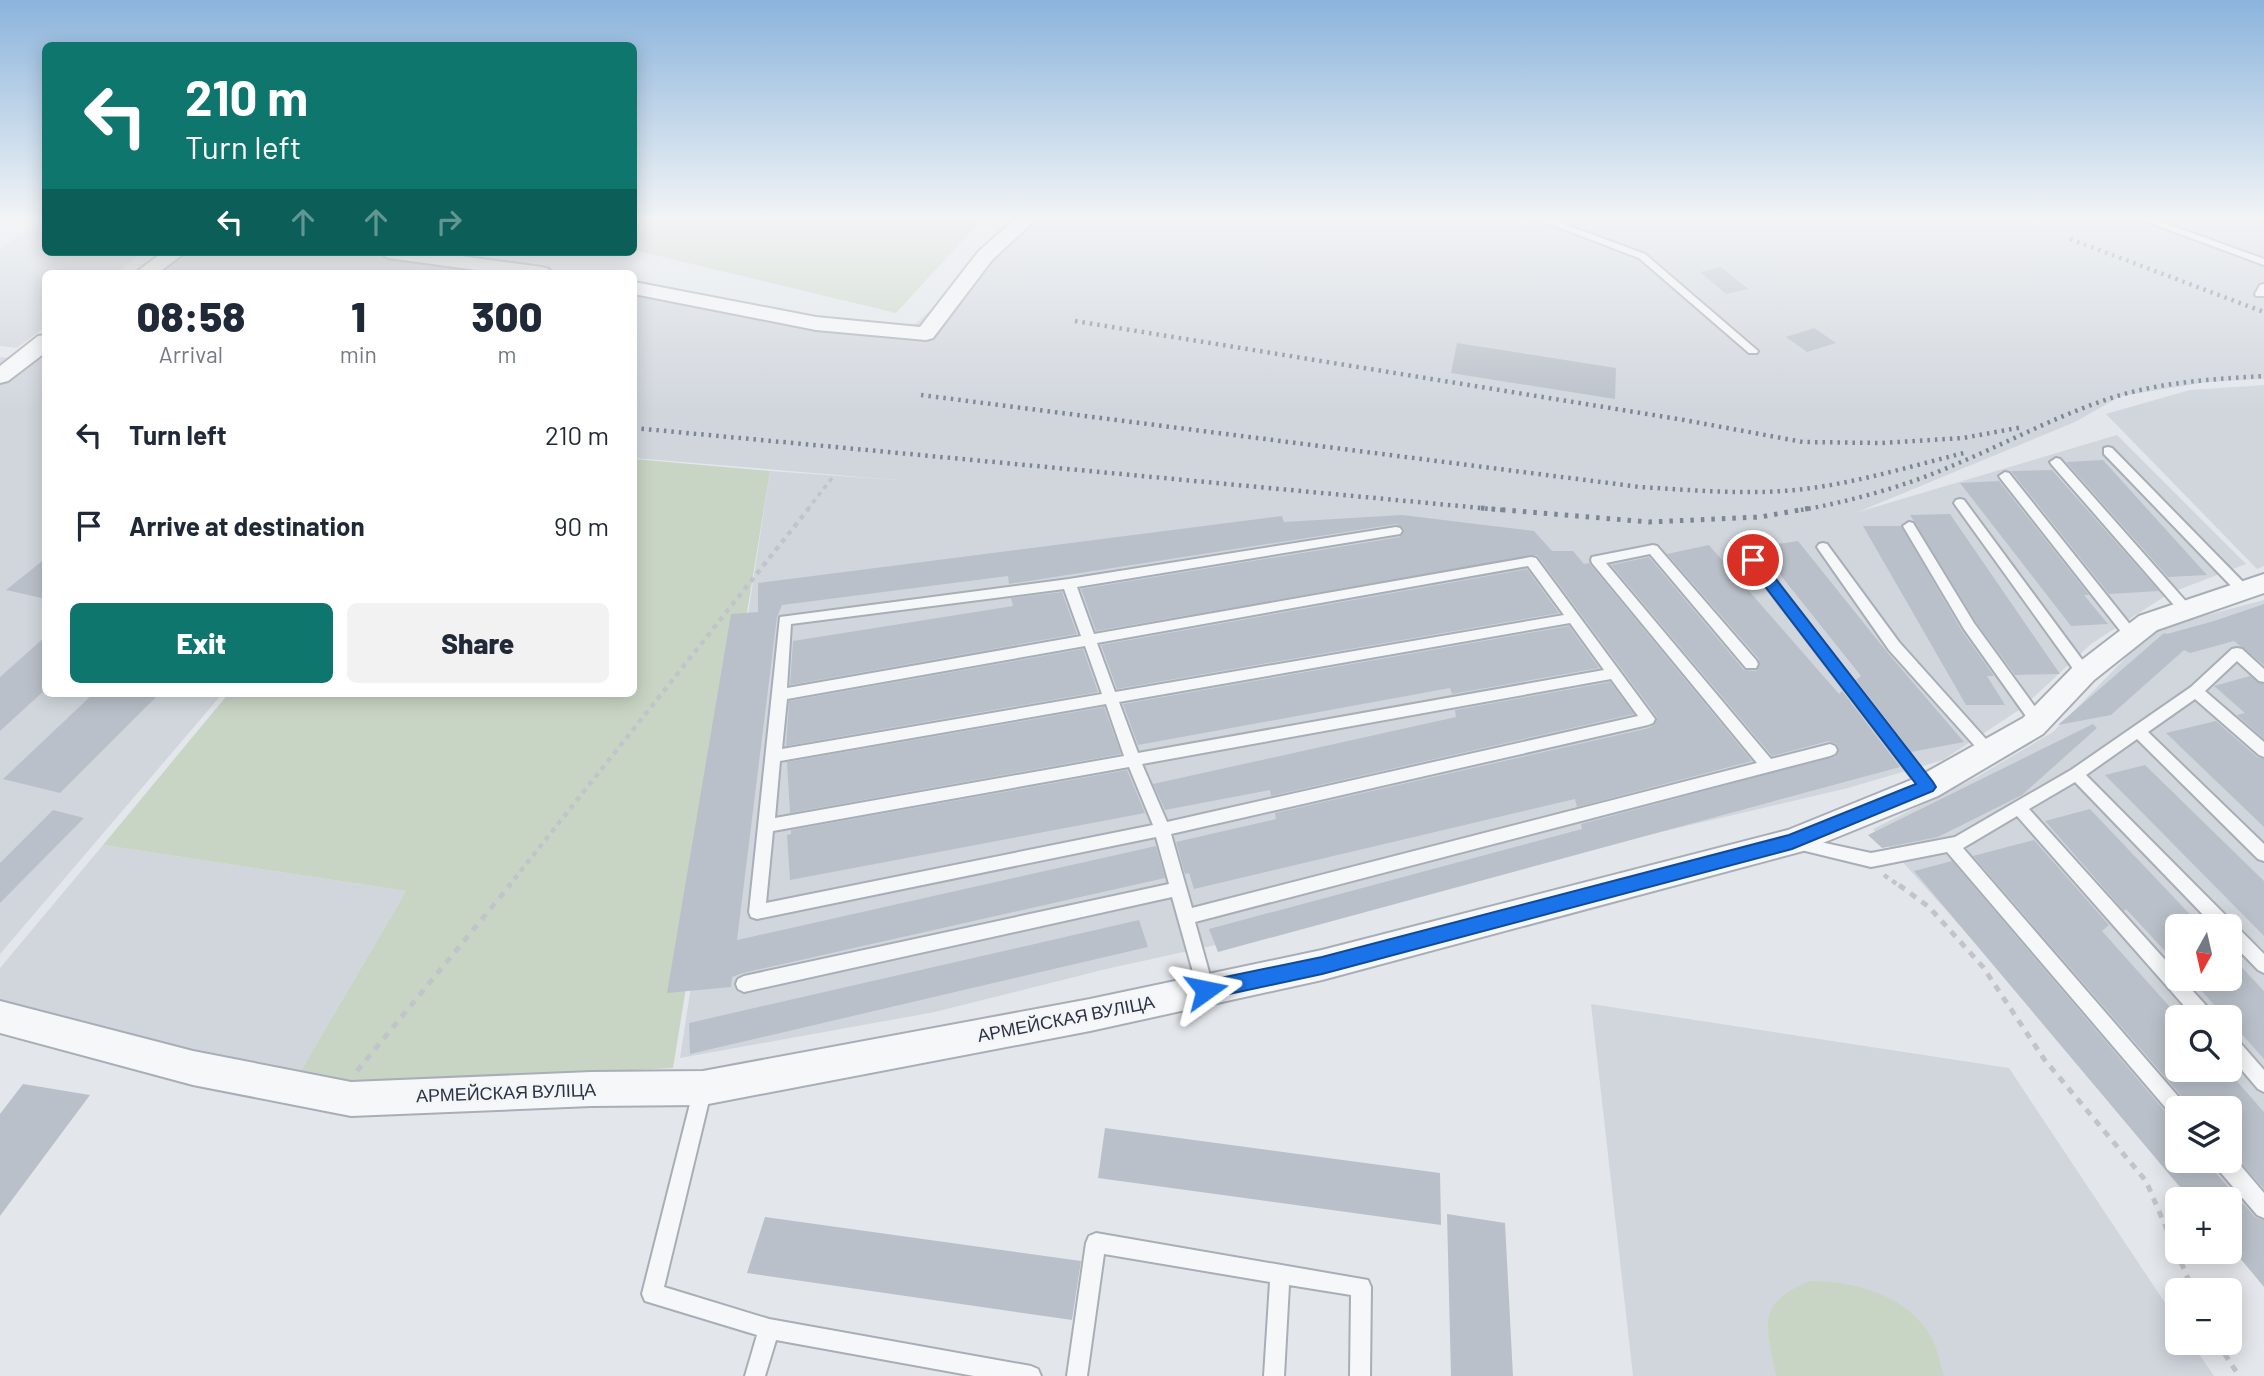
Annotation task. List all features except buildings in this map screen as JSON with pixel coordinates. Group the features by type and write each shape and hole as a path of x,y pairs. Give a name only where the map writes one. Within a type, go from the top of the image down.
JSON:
{"street":[{"path":"637,289 810,321 897,333 926,334 963,283"},
{"path":"0,376 42,344"},
{"name":"АРМЕЙСКАЯ ВУЛІЦА","path":"0,1017 193,1068 351,1099 591,1089 703,1088 1090,1015 1322,965 1792,842 1927,787 2038,722 2084,673 2148,623 2253,586"}],"lane":[{"path":"1674,283 1753,351"},
{"path":"2108,451 2253,586"},
{"path":"2056,462 2185,609"},
{"path":"2005,475 2131,635"},
{"path":"1960,503 2084,673"},
{"path":"1909,526 1969,626 2038,722"},
{"path":"780,695 1090,642 1531,561 1648,719 1161,830 757,912 780,695 785,620 1069,584 1396,531"},
{"path":"1823,547 1894,646 1987,751"},
{"path":"1751,664 1653,549 1597,560 1768,766"},
{"path":"1753,560 1927,787"},
{"path":"1069,584 1161,830 1206,990"},
{"path":"774,756 1111,700 1573,618"},
{"path":"1792,842 1871,860 1950,844 2076,774 2196,691 2237,653 2264,677"},
{"path":"767,826 1614,673"},
{"path":"2196,691 2264,751"},
{"path":"2138,731 2264,854"},
{"path":"1186,917 1830,750"},
{"path":"2076,774 2213,914"},
{"path":"2018,807 2194,1005"},
{"path":"1950,844 2168,1096"},
{"path":"744,984 1178,889"},
{"path":"2242,942 2264,965"},
{"path":"2242,1058 2264,1083"},
{"path":"703,1088 652,1294 769,1329 1031,1376"},
{"path":"2234,1173 2264,1208"},
{"path":"1077,1376 1096,1243 1361,1287 1360,1376"},
{"path":"1274,1376 1280,1274"},
{"path":"755,1376 769,1329"}],"path":[{"path":"336,1096 583,796 832,478"},
{"path":"1877,871 1929,907 1983,967 2044,1059 2146,1181 2188,1278"},
{"path":"2225,1355 2239,1376"}],"shaded area":[{"path":"0,283 42,283 42,329 17,348 0,346"},
{"path":"961,283 2264,283 2264,379 2208,382 2121,396 2075,422 1858,512 2117,435 2246,564 2170,593 2091,644 2022,708 1943,760 1848,788 1503,869 1339,918 1106,969 935,1012 680,1058 770,471 897,480 637,458 637,287 823,320 908,330"},
{"path":"42,349 42,697 220,697 0,954 0,357 27,360"},
{"path":"2264,385 2264,566 2257,569 2106,414 2190,390"},
{"path":"2264,600 2264,1263 2242,1238 2242,1187 2195,1187 2183,1173 2242,1173 2242,1096 2165,1096 2165,1153 1873,829 1977,777 2053,732 2154,629"},
{"path":"103,845 406,891 296,1079 0,1017 0,968"},
{"path":"1591,1004 2009,1068 2165,1303 2165,1355 2200,1355 2214,1376 1633,1376"}],"green space":[{"path":"772,283 923,283 896,313"},
{"path":"637,459 770,471 673,1068 331,1085 296,1079 406,891 103,845 226,697 637,697"},
{"path":"1810,1281 1843,1283 1893,1300 1920,1321 1930,1335 1944,1376 1776,1376 1768,1330 1772,1308 1792,1290"}],"railway":[{"path":"2187,283 2264,312"},
{"path":"1075,321 1684,420 1803,442 1882,443 1963,438 2023,427"},
{"path":"1801,510 1859,498 1918,479 2111,398 2148,388 2187,382 2264,376"},
{"path":"921,395 1640,487 1698,491 1757,492 1839,484 1968,452"},
{"path":"637,428 1502,510"},
{"path":"1481,508 1649,522 1760,517 1811,508"}],"route":[{"path":"1206,990 1322,965 1792,842 1927,787 1753,560"}]}
